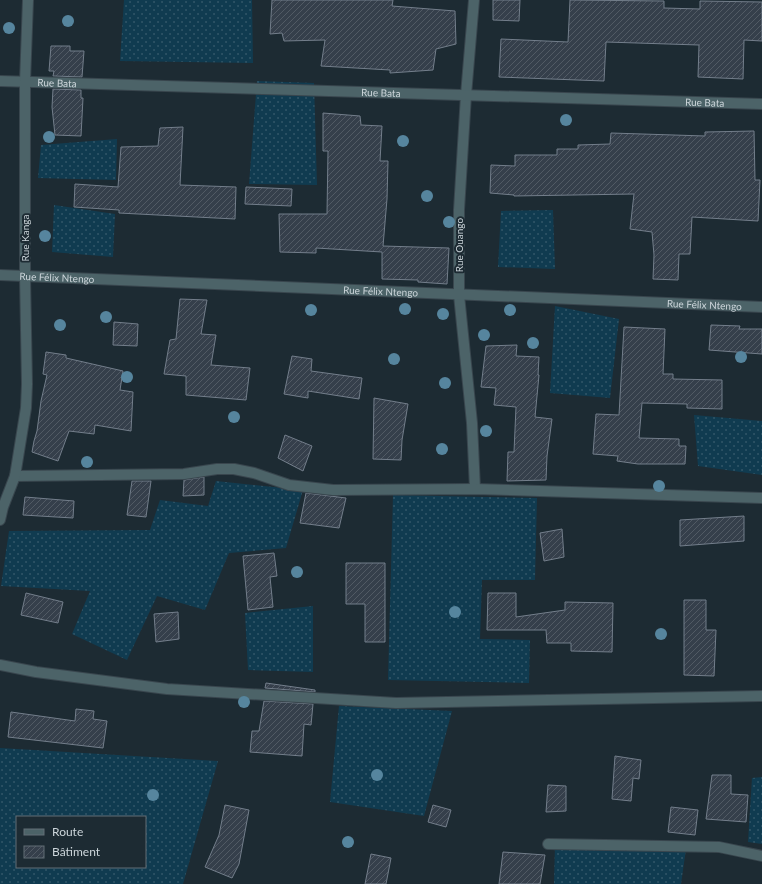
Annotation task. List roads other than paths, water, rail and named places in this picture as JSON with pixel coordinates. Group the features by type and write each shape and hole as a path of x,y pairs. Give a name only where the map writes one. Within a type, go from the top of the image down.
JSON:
{"street":[{"name":"Rue Kanga","path":"0,520 3,507 15,476 22,442 27,400 25,276 25,82 28,0"},
{"name":"Rue Ouango","path":"474,0 466,95 459,210 459,295 476,489"},
{"name":"Rue Bata","path":"0,81 762,104"},
{"name":"Rue Félix Ntengo","path":"0,275 762,307"},
{"path":"15,476 184,474 217,469 234,469 254,473 289,485 334,490 476,489 762,498"},
{"path":"0,665 36,672 167,689 396,703 762,696"},
{"path":"548,844 719,847 762,856"}]}
